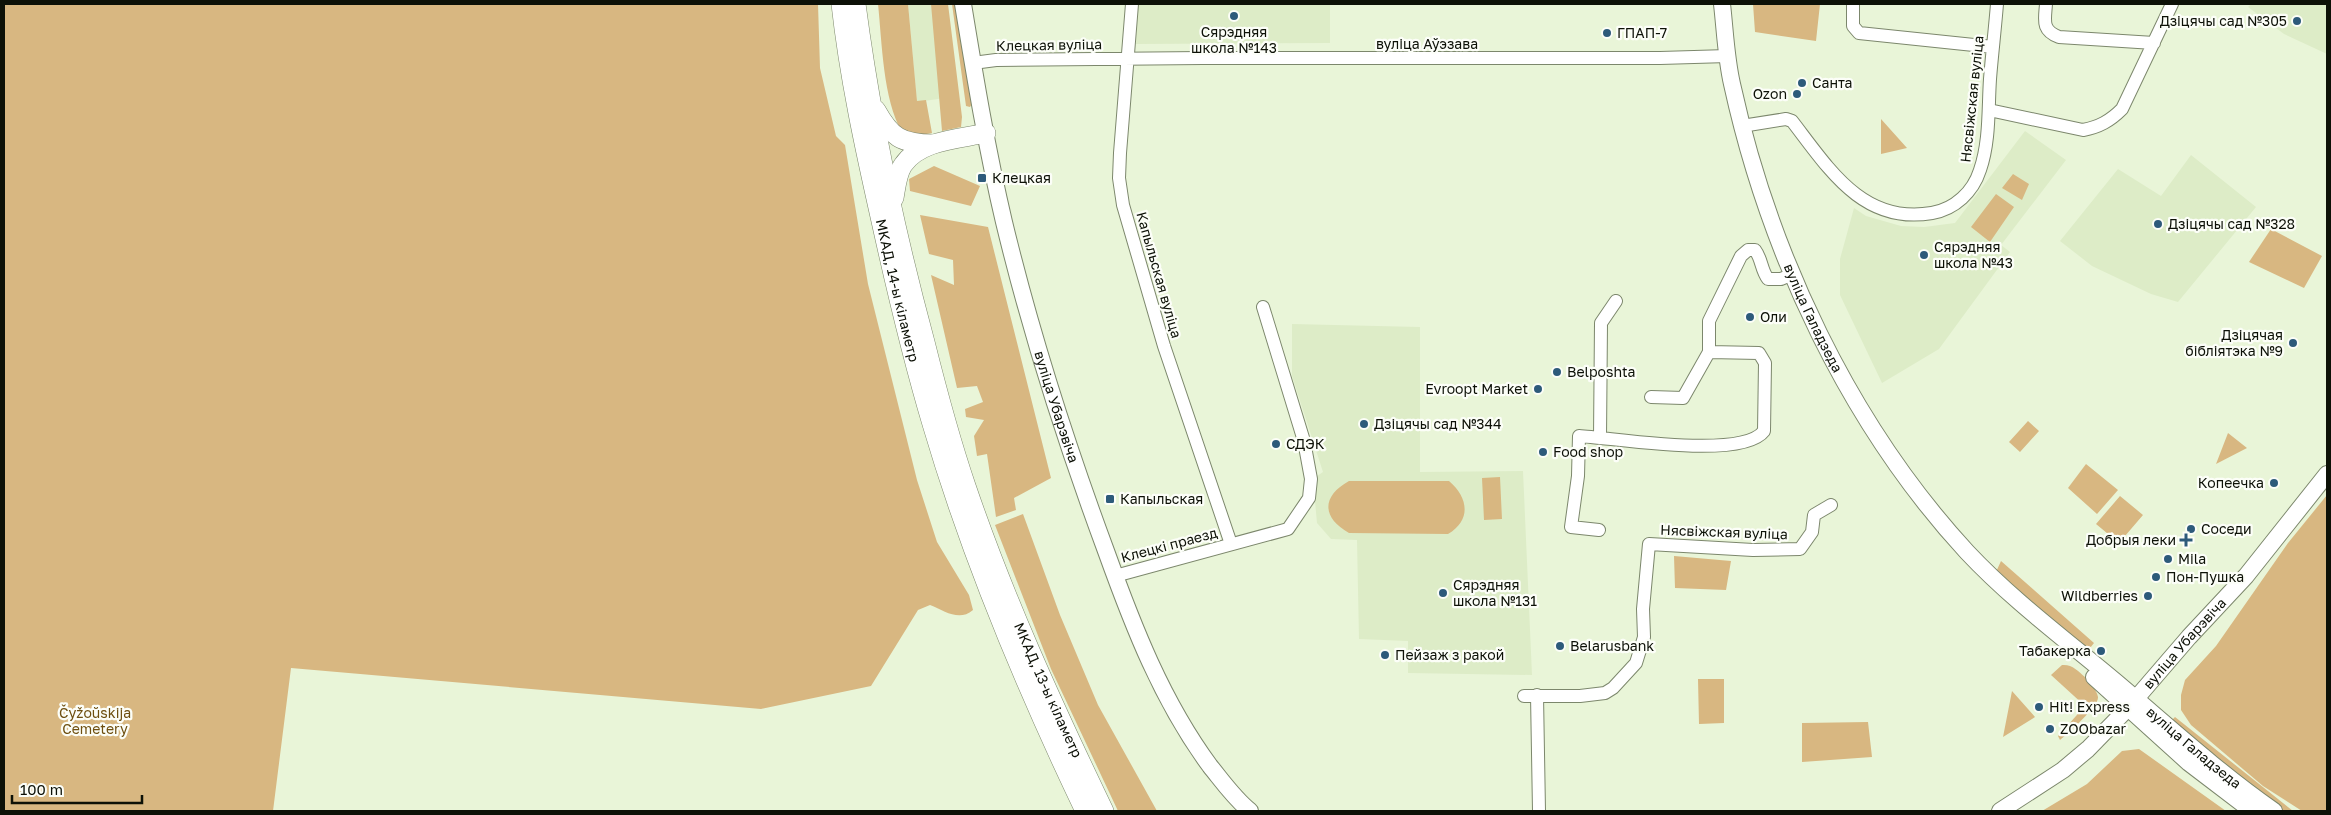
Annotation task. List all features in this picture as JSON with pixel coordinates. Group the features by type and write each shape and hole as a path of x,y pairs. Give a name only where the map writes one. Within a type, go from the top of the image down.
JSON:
{"highway":[{"name":"МКАД, 14-ы кіламетр","path":"841,4 858,117 898,302 932,424 989,569"},
{"name":"МКАД, 14-ы кіламетр","path":"856,4 872,103 907,276 941,404 989,569"},
{"path":"872,103 884,124 902,141 919,144 937,144"},
{"path":"892,207 903,165 915,153 937,144 986,133"},
{"name":"МКАД, 13-ы кіламетр","path":"989,569 1051,740 1085,811"},
{"name":"МКАД, 13-ы кіламетр","path":"989,569 1021,632 1104,811"}],"main road":[{"name":"вуліца Убарэвіча","path":"963,4 1004,222 1041,359 1061,423 1115,576 1146,654 1182,725 1224,784 1237,800 1250,811"},
{"name":"вуліца Галадзеда","path":"1722,4 1731,82 1762,197 1787,276 1817,332 1884,447 1967,552 2132,704 2189,763 2252,811"},
{"name":"вуліца Убарэвіча","path":"2000,811 2063,770 2088,749 2132,704 2189,637 2246,576 2327,474"},
{"name":"вуліца Галадзеда","path":"2132,704 2274,811"},
{"name":"вуліца Убарэвіча","path":"1224,784 1262,811"}],"street":[{"name":"Капыльская вуліца","path":"1132,4 1120,153 1119,178 1123,205 1164,346 1230,544"},
{"path":"1852,4 1853,26 1859,33 1993,46"},
{"name":"Нясвіжская вуліца","path":"1742,126 1786,119 1792,121 1831,171 1861,199 1892,213 1921,214 1945,210 1963,198 1974,184 1981,170 1989,110 1997,4"},
{"path":"2046,4 2045,26 2050,34 2059,37 2154,43"},
{"path":"1989,110 2083,130 2096,128 2111,120 2122,109 2172,4"},
{"name":"вуліца Аўэзава","path":"1127,59 1652,58 1728,56"},
{"name":"Клецкая вуліца","path":"973,63 996,60 1127,59"},
{"path":"1651,398 1683,398 1709,352 1709,321 1741,256 1748,250 1755,250 1759,256 1763,272 1768,279 1787,276"},
{"path":"1600,437 1600,323 1616,301"},
{"name":"Клецкі праезд","path":"1115,576 1288,529 1308,498 1311,479 1304,441 1263,307"},
{"path":"1599,530 1570,527 1578,476 1579,436 1671,445 1711,446 1739,444 1759,439 1764,431 1765,363 1759,353 1709,352"},
{"name":"Нясвіжская вуліца","path":"1537,696 1580,696 1605,693 1613,688 1636,663 1644,637 1643,608 1649,544 1753,550 1800,549 1812,532 1814,515 1831,505"},
{"path":"1524,696 1537,696 1539,811"}],"shaded area":[{"path":"908,4 936,4 945,98 917,102"},
{"name":"Сярэдняя школа №143","path":"1138,4 1330,4 1330,43 1136,44"},
{"name":"Дзіцячы сад №305","path":"2251,4 2327,4 2327,54 2284,34 2248,7"},
{"name":"Сярэдняя школа №43","path":"2025,131 2066,160 2001,245 2010,252 1939,349 1882,383 1840,295 1840,259 1854,208 1866,216 1901,226 1924,227 1955,223"},
{"name":"Дзіцячы сад №328","path":"2191,155 2256,207 2178,302 2151,294 2092,266 2060,241 2118,169 2161,196"},
{"name":"Сярэдняя школа №131","path":"1292,324 1420,327 1420,472 1523,471 1532,675 1408,673 1408,641 1359,639 1357,540 1331,539 1317,523 1314,490 1317,476 1323,472 1292,376"}],"green space":[{"name":"Čyžoŭskija Cemetery","path":"4,4 818,4 820,68 836,136 845,145 868,284 917,480 937,542 969,595 973,610 957,615 930,605 918,610 871,686 761,709 291,668 273,811 4,811"},
{"path":"878,4 908,4 917,101 926,100 932,133 916,136 902,132 896,119 884,70"},
{"path":"931,4 948,4 962,117 961,127 942,131"},
{"path":"952,4 958,4 972,104 970,107 966,106"},
{"path":"1753,4 1820,4 1816,41 1755,32"},
{"path":"1881,119 1907,148 1881,154"},
{"path":"934,166 980,186 971,206 910,191 909,179"},
{"path":"2013,174 2029,184 2022,200 2002,188"},
{"path":"1996,194 2014,207 1990,242 1971,227"},
{"path":"920,215 988,227 1051,478 1014,498 1016,510 996,517 987,454 977,456 974,436 984,420 966,417 965,409 983,402 977,386 957,388 931,275 954,285 953,260 929,254"},
{"path":"2271,229 2322,256 2304,288 2249,262"},
{"path":"2028,421 2039,431 2020,452 2009,442"},
{"path":"2228,433 2247,448 2216,464"},
{"path":"2086,464 2118,490 2097,514 2068,488"},
{"path":"1500,477 1502,519 1484,520 1482,478"},
{"path":"1349,481 1449,481 1460,494 1465,508 1464,515 1456,528 1448,534 1349,533 1333,520 1328,507 1334,493"},
{"path":"2327,495 2327,811 2302,811 2263,786 2191,725 2181,710 2181,695 2185,680 2216,646 2288,543"},
{"path":"2120,496 2143,515 2119,543 2096,524"},
{"path":"1023,514 1060,615 1098,705 1157,811 1118,811 1051,669 995,525"},
{"path":"1674,556 1731,561 1726,590 1675,588"},
{"path":"2001,561 2094,643 2090,648 2086,649 1996,572"},
{"path":"2062,665 2072,667 2085,677 2095,689 2098,697 2089,713 2060,740 2058,736 2085,706 2051,675"},
{"path":"1698,679 1724,679 1724,723 1699,724"},
{"path":"2012,691 2035,717 2003,737"},
{"path":"2175,717 2293,811 2284,811 2271,803 2172,720"},
{"path":"1868,722 1872,757 1802,762 1802,723"},
{"path":"2139,749 2226,811 2042,811 2087,784 2122,751"}],"place":[{"name":"Сярэдняя школа №143","path":"1234,16"},
{"name":"Дзіцячы сад №305","path":"2297,21"},
{"name":"ГПАП-7","path":"1607,33"},
{"name":"Санта","path":"1802,83"},
{"name":"Ozon","path":"1797,94"},
{"name":"Клецкая","path":"982,178"},
{"name":"Дзіцячы сад №328","path":"2158,224"},
{"name":"Сярэдняя школа №43","path":"1924,255"},
{"name":"Оли","path":"1750,317"},
{"name":"Дзіцячая бібліятэка №9","path":"2293,343"},
{"name":"Belposhta","path":"1557,372"},
{"name":"Evroopt Market","path":"1538,389"},
{"name":"Дзіцячы сад №344","path":"1364,424"},
{"name":"СДЭК","path":"1276,444"},
{"name":"Food shop","path":"1543,452"},
{"name":"Копеечка","path":"2274,483"},
{"name":"Капыльская","path":"1110,499"},
{"name":"Соседи","path":"2191,529"},
{"name":"Добрыя леки","path":"2186,540"},
{"name":"Mila","path":"2168,559"},
{"name":"Пон-Пушка","path":"2156,577"},
{"name":"Сярэдняя школа №131","path":"1443,593"},
{"name":"Wildberries","path":"2148,596"},
{"name":"Belarusbank","path":"1560,646"},
{"name":"Табакерка","path":"2101,651"},
{"name":"Пейзаж з ракой","path":"1385,655"},
{"name":"Hit! Express","path":"2039,707"},
{"name":"ZOObazar","path":"2050,729"}]}
